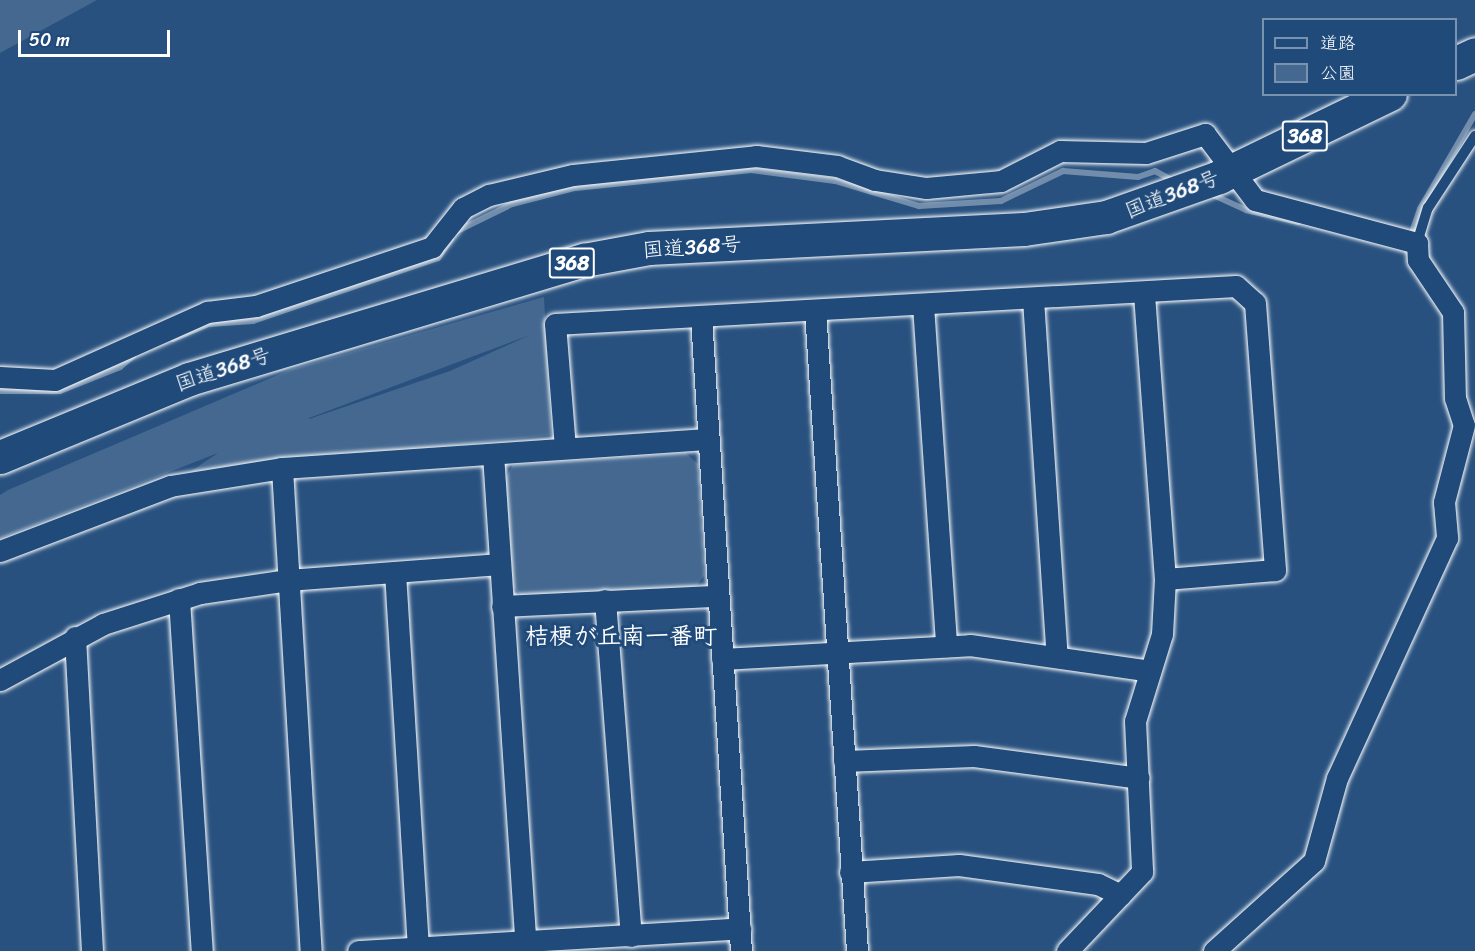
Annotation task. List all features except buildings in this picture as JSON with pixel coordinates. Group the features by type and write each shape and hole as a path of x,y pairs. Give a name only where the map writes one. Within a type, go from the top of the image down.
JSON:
{"highway":[{"name":"国道368号","path":"0,457 189,379 584,260 649,248 1068,225 1171,198 1226,174 1386,96"}],"street":[{"path":"0,377 55,380 207,312 256,306 432,247 463,208 489,195 573,175 756,156 837,166 875,180 926,188 1001,181 1060,152 1146,153 1205,134 1226,174 1255,200 1392,232 1416,242 1418,260 1453,312 1455,398 1464,425 1444,502 1447,538 1337,778 1314,861 1214,951"},
{"path":"565,448 555,324 1144,294 1236,286 1255,303 1275,570 1165,579"},
{"path":"1067,951 1142,872 1135,721 1162,634 1165,579 1144,294"},
{"path":"1033,299 1057,656"},
{"path":"923,305 946,646"},
{"path":"815,310 856,951"},
{"path":"701,317 741,951"},
{"path":"0,551 170,486 282,468 707,439"},
{"path":"493,454 525,941"},
{"path":"282,468 311,951"},
{"path":"0,680 75,637 179,599 288,580 499,564"},
{"path":"395,572 418,948"},
{"path":"502,606 718,596"},
{"path":"179,599 202,951"},
{"path":"605,600 631,936"},
{"path":"75,637 92,951"},
{"path":"722,658 946,646 1057,656 1150,671"},
{"path":"844,761 974,756 1139,778"},
{"path":"850,872 959,865 1098,885 1121,895"},
{"path":"358,951 740,928"}],"lane":[{"path":"1416,242 1428,208 1475,136"}],"green space":[{"path":"0,0 97,0 0,53"},
{"path":"544,297 551,435 190,472 218,453 0,538 0,495 8,490 292,369","holes":["530,335 450,371 309,419"]},
{"path":"686,453 698,464 704,576 695,588 522,596 510,584 504,481 513,465"}],"waterway":[{"path":"1410,238 1420,209 1475,114"},
{"path":"457,231 512,204 575,188 751,170 835,181 919,206 1001,201 1063,171 1138,177 1155,171 1174,181"},
{"path":"1209,193 1246,210 1299,222"},
{"path":"173,339 209,324 253,321 438,258 451,239"},
{"path":"0,391 60,391 120,367 133,356"}],"district":[{"name":"桔梗が丘南一番町","path":"621,637"}]}
